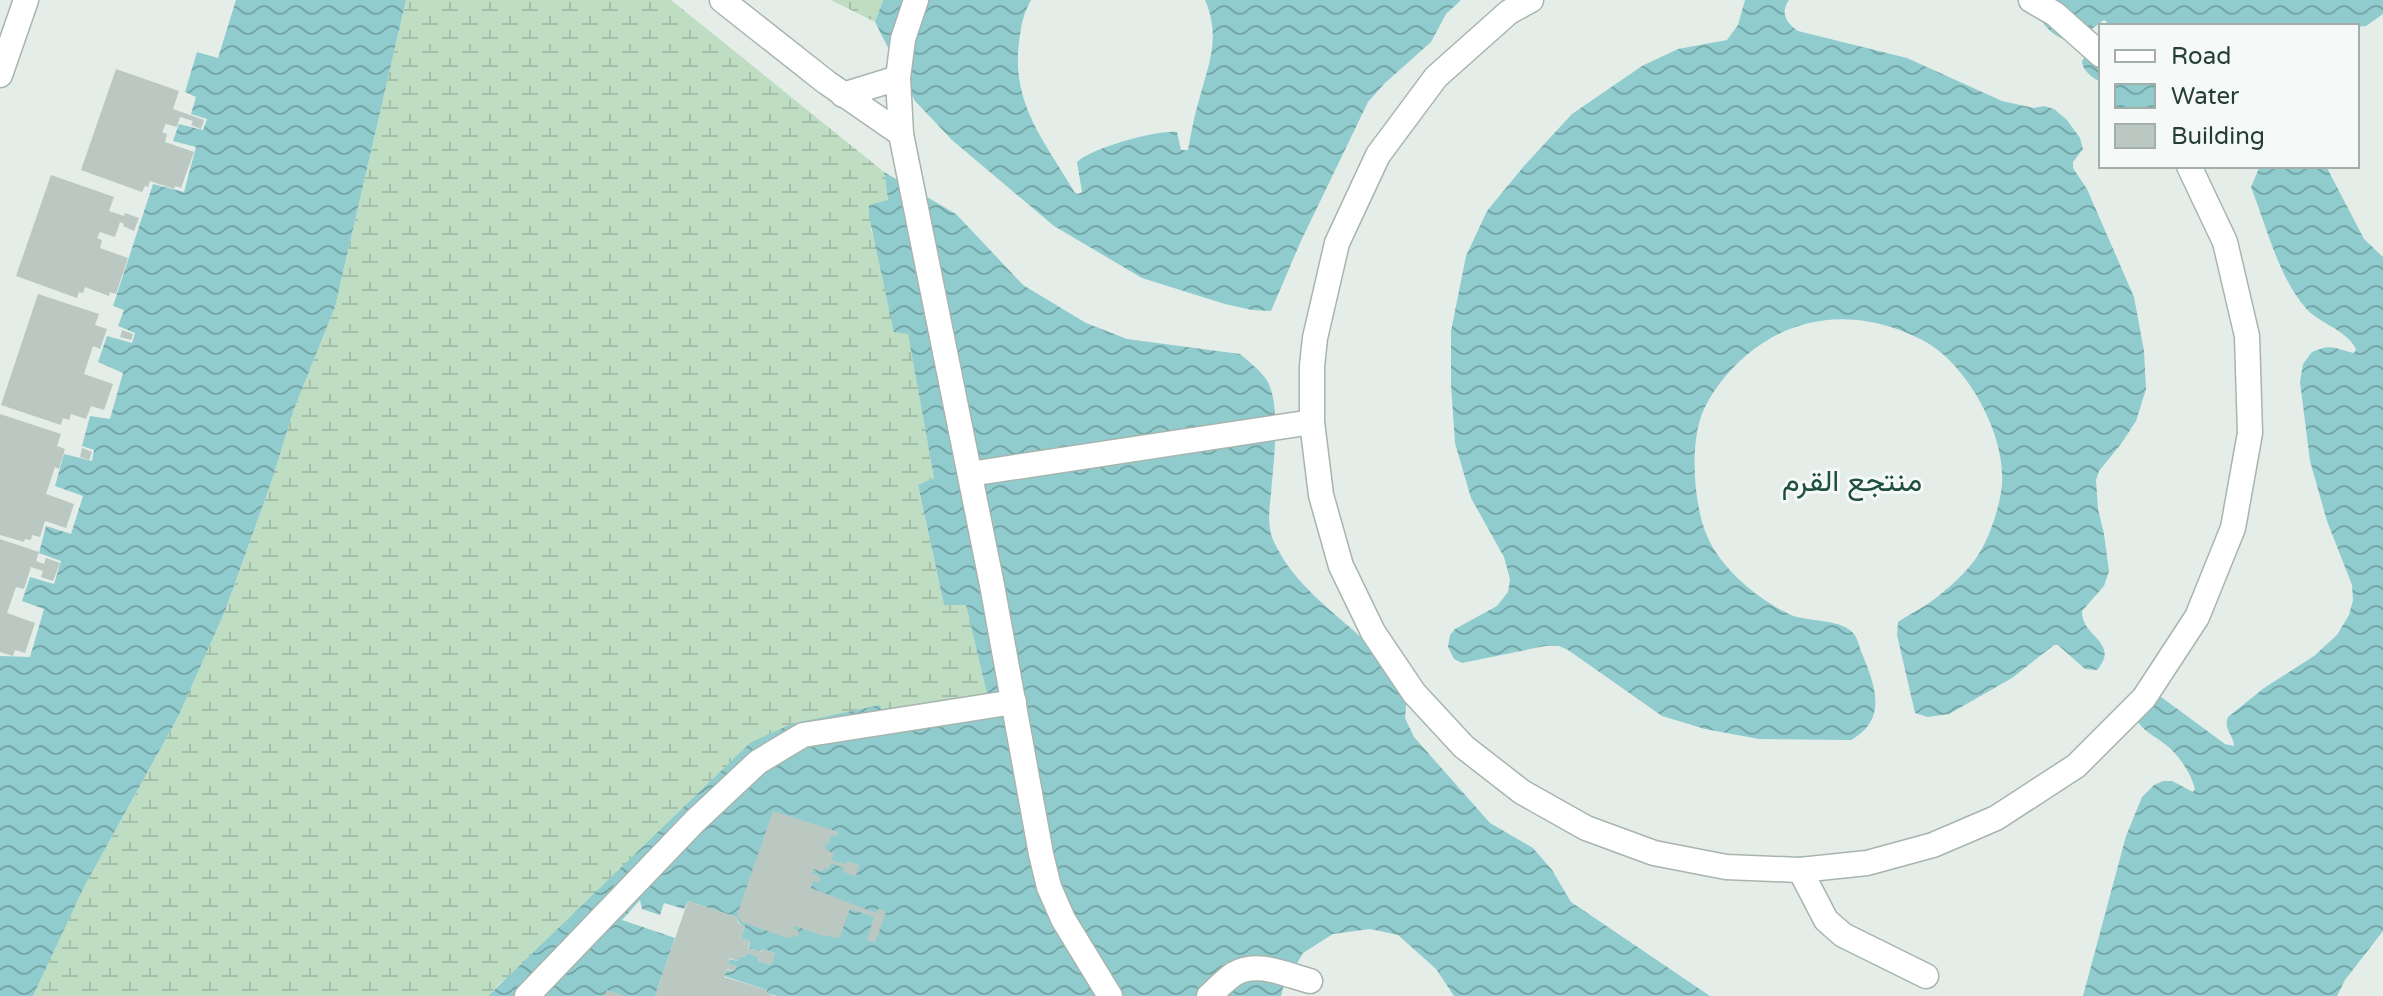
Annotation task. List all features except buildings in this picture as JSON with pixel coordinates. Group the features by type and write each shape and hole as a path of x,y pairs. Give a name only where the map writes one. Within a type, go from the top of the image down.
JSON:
{"street":[{"path":"0,75 26,0"},
{"path":"722,0 904,146"},
{"path":"916,0 903,39 898,78 904,146 970,474 1041,854 1049,887 1063,919 1110,996"},
{"path":"1531,0 1509,12 1436,77 1378,155 1337,243 1315,338 1312,422 1321,495 1341,566 1373,632 1414,693 1464,747 1522,792 1547,807 1586,828 1654,853 1726,867 1800,870 1880,859 1933,845 1996,818 2076,766 2144,698 2197,617 2233,528 2250,433 2247,336 2225,242 2190,168"},
{"path":"2031,0 2055,14 2099,53"},
{"path":"843,95 898,78"},
{"path":"970,474 1312,422"},
{"path":"527,996 695,821 758,762 803,735 1014,702"},
{"path":"1800,870 1826,920 1843,935 1926,976"},
{"path":"1209,996 1235,973 1253,968 1265,968 1306,980"}],"green space":[{"path":"406,0 671,0 884,172 888,201 870,205 871,230 908,333 934,478 918,486 944,605 966,605 988,698 885,719 880,705 842,714 488,996 33,996 84,887 178,717 225,611 294,409 335,307"},
{"path":"831,0 883,0 875,22"}],"water":[{"path":"236,0 406,0 335,307 294,409 225,611 178,717 84,887 33,996 0,996 0,656 30,657 44,609 22,601 30,577 54,584 61,561 39,553 46,526 71,534 83,496 55,486 64,454 92,461 94,450 82,446 90,416 110,419 123,373 98,362 107,336 132,343 135,333 118,326 124,310 113,306 153,184 184,192 196,147 173,141 179,124 203,130 207,119 191,114 196,97 185,92 197,52 218,58"},
{"path":"883,0 1031,0 1019,42 1020,85 1025,104 1042,139 1078,194 1082,192 1077,162 1096,151 1167,132 1177,132 1181,150 1188,150 1212,50 1212,26 1205,0 1461,0 1446,14 1431,42 1368,102 1271,311 1225,304 1142,278 1054,226 952,140 915,101 875,22"},
{"path":"1745,0 1789,0 1786,17 1798,31 1907,58 2002,101 2054,109 2080,138 2083,149 2073,162 2073,168 2087,189 2134,297 2144,351 2146,389 2136,421 2099,471 2096,480 2109,571 2104,586 2082,611 2083,620 2105,653 2097,670 2085,669 2058,645 2054,645 2012,678 1949,714 1928,717 1915,713 1897,635 1898,622 1950,586 1970,567 1980,552 1988,537 2001,492 1999,449 1977,397 1944,355 1922,340 1897,329 1847,319 1800,326 1757,347 1738,363 1717,387 1703,410 1695,449 1695,483 1705,531 1718,555 1735,576 1768,602 1791,615 1834,623 1849,629 1855,636 1872,680 1875,702 1870,723 1862,732 1851,740 1759,739 1705,729 1662,716 1559,646 1545,646 1462,663 1454,659 1448,647 1450,635 1455,629 1497,606 1508,592 1510,579 1504,557 1471,498 1455,443 1451,331 1466,256 1487,211 1572,114 1642,66 1678,49 1727,40 1738,25"},
{"path":"2032,0 2383,0 2383,14 2366,26 2106,24 2104,20 2073,43 2046,27"},
{"path":"2099,36 2099,81 2088,74 2082,61"},
{"path":"2259,168 2327,168 2364,239 2383,257 2383,931 2345,980 2337,996 2083,996 2126,836 2142,797 2163,781 2172,781 2193,792 2195,789 2171,749 2143,728 2133,713 2157,694 2225,744 2234,746 2227,725 2228,717 2264,688 2314,656 2337,635 2349,615 2353,600 2352,585 2327,521 2310,461 2300,382 2303,364 2312,352 2330,347 2354,353 2356,349 2345,336 2310,312 2295,294 2273,249 2251,187"},
{"path":"884,172 956,214 1023,285 1086,323 1127,339 1240,354 1258,369 1271,389 1274,403 1275,451 1270,530 1292,571 1382,660 1407,694 1405,718 1414,737 1490,823 1533,848 1552,870 1571,902 1710,996 1454,996 1436,969 1398,935 1370,929 1333,934 1303,953 1281,996 488,996 750,743 791,724 880,705 885,719 988,698 966,605 944,605 918,485 934,478 908,334 894,332 869,216 869,205 888,200"}],"pier":[{"path":"640,900 642,909 660,915 664,903 684,909 688,901 736,917 745,926 741,938 750,941 749,948 775,953 771,965 747,953 738,961 729,959 728,964 736,966 734,971 727,970 724,976 777,996 655,996 675,938 622,920"}],"district":[{"name":"منتجع القرم","path":"1852,481"}]}
